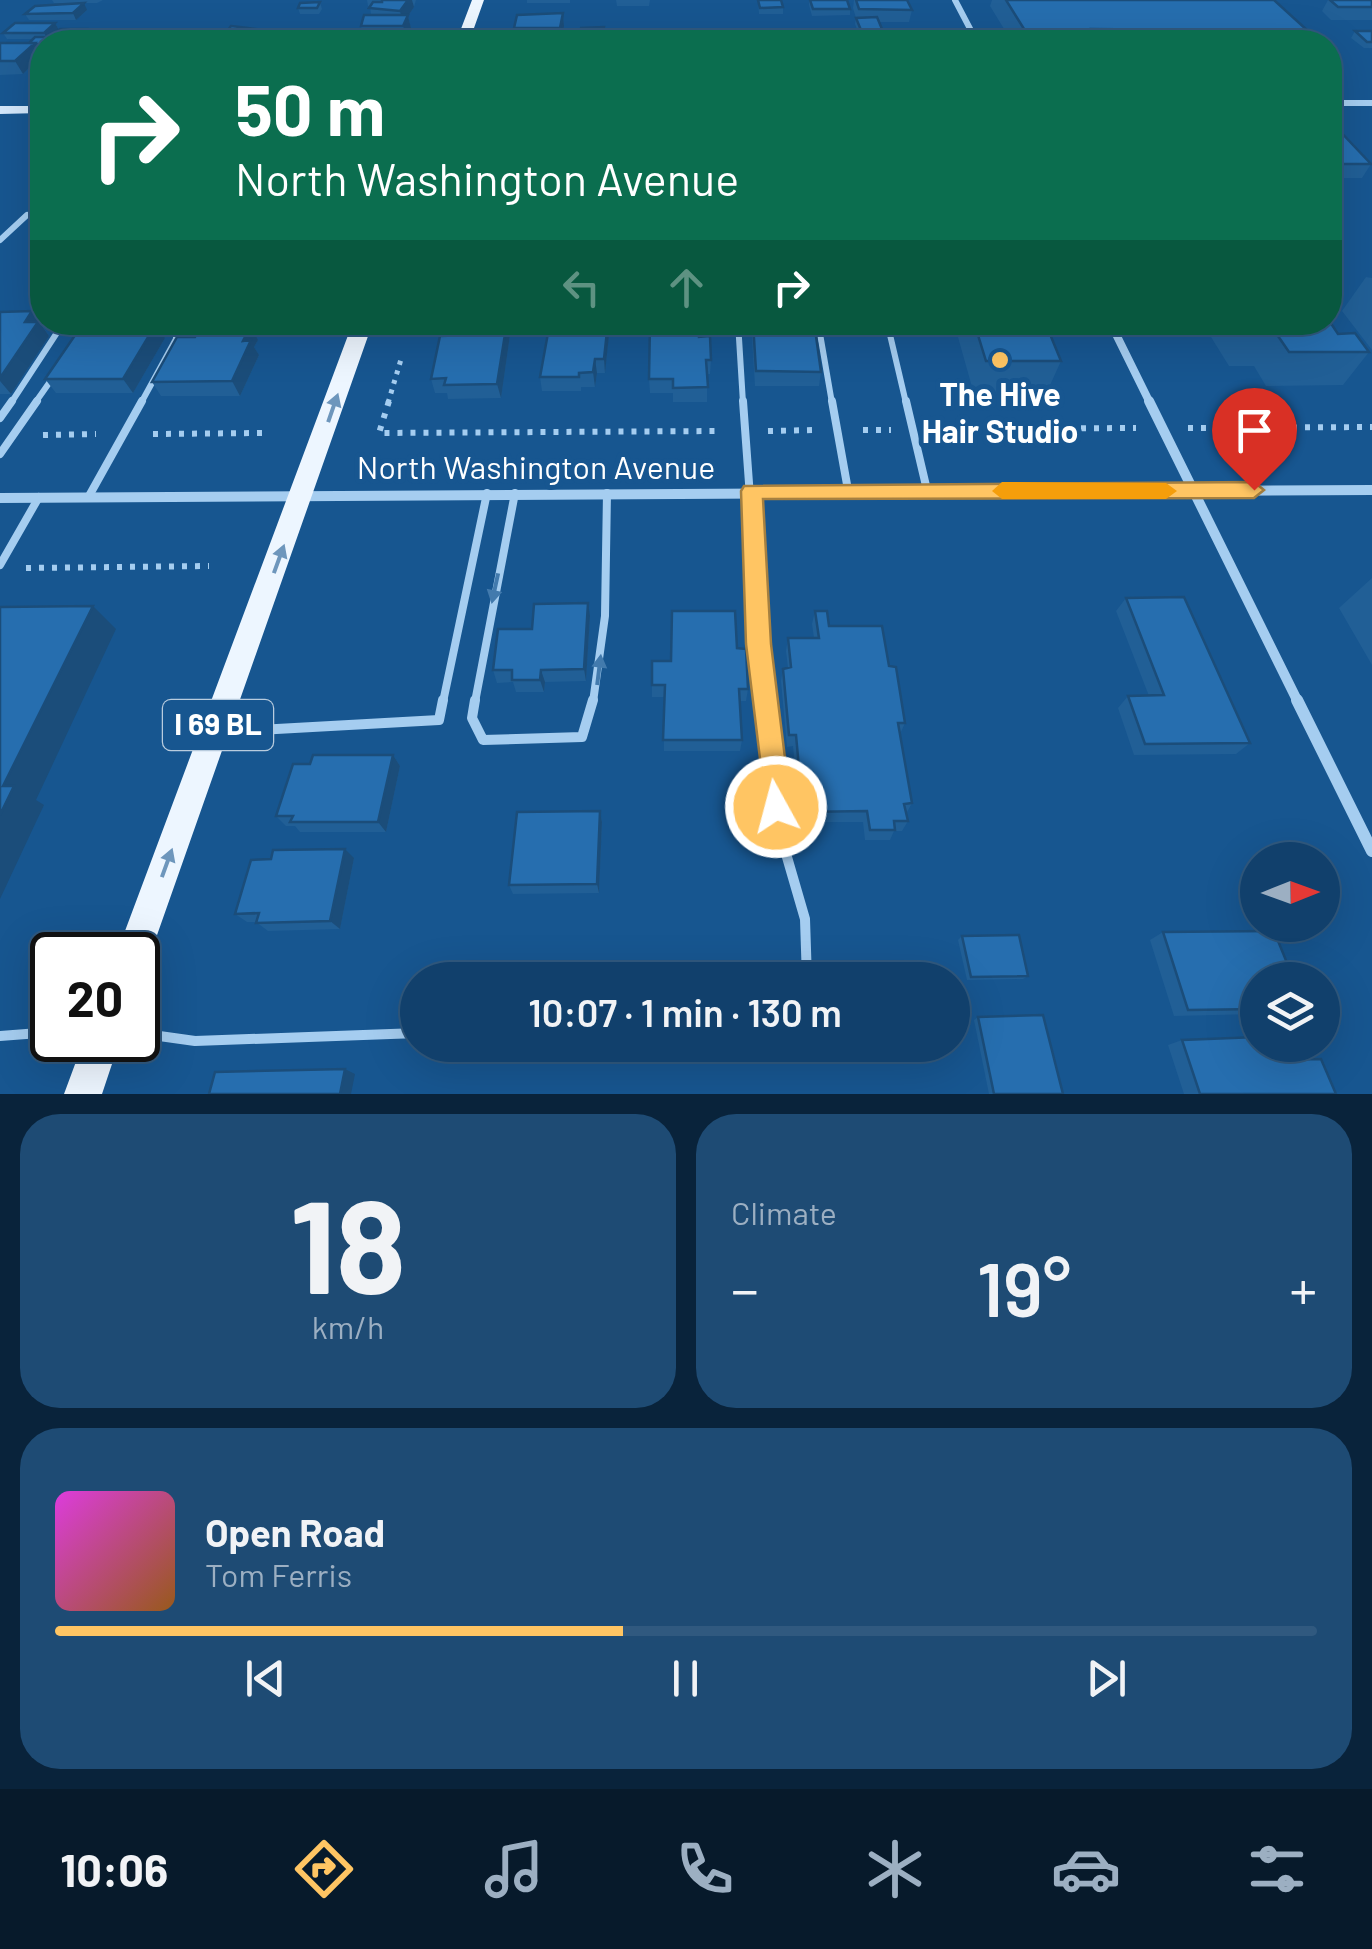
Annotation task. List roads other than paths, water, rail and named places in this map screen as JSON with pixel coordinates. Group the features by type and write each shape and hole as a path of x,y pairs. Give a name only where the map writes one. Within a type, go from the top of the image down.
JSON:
{"main road":[{"path":"467,30 478,0"},
{"name":"I 69 BL","path":"141,932 359,335"},
{"path":"83,1094 94,1062"}],"street":[{"path":"955,0 971,30"},
{"path":"1342,103 1372,103"},
{"path":"0,110 30,110"},
{"path":"1117,335 1372,851"},
{"name":"North Washington Avenue","path":"0,498 848,490 1372,490"}],"lane":[{"path":"0,240 27,215"},
{"path":"0,418 55,335"},
{"path":"89,496 176,335"},
{"path":"739,335 772,780 780,834 805,919 806,962"},
{"path":"820,335 848,490"},
{"path":"890,335 926,490"},
{"path":"0,454 55,374"},
{"path":"515,493 472,718 482,740 561,740 582,736 593,710 601,665 607,492"},
{"path":"215,733 439,720 488,493"},
{"path":"0,566 39,497"},
{"path":"0,1036 30,1034"},
{"path":"160,1036 195,1040 400,1034"}],"place":[{"name":"The Hive Hair Studio","path":"1000,360"}]}
